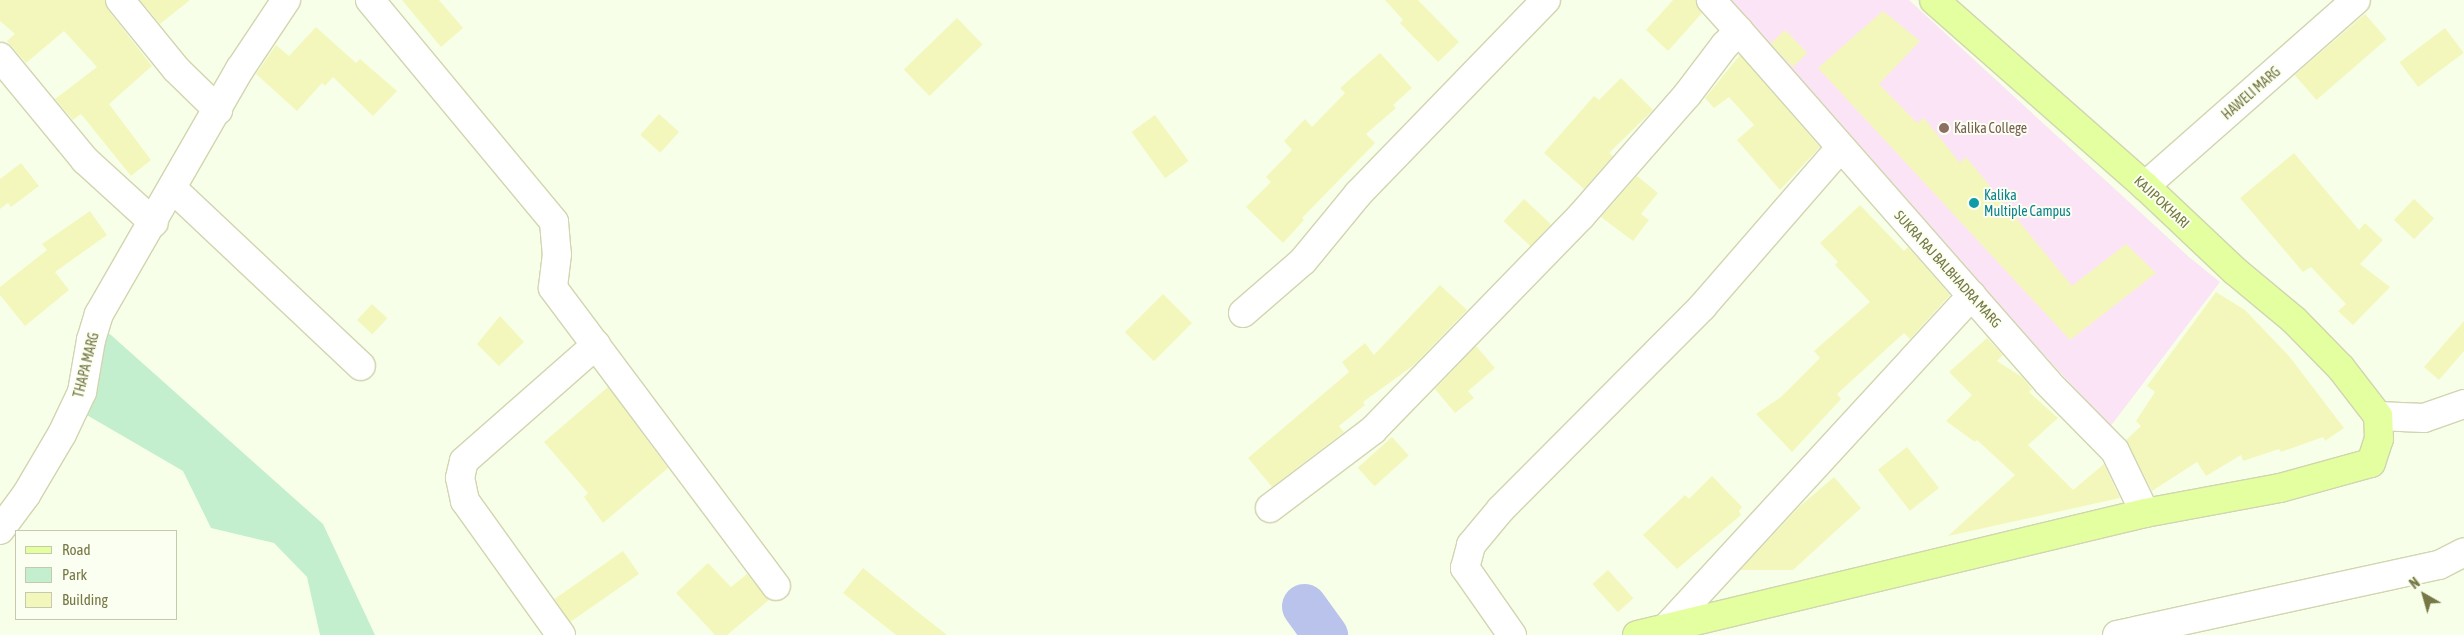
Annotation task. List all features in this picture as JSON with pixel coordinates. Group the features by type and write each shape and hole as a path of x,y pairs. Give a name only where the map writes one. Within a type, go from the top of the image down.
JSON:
{"main road":[{"name":"KAJIPOKHARI","path":"1934,0 2145,186 2235,271 2294,320 2341,368 2378,416"},
{"path":"1637,635 2146,513 2280,488 2371,463 2379,439 2378,416"}],"street":[{"path":"120,0 176,69 218,110"},
{"path":"370,0 554,222 557,254 553,288 776,586"},
{"path":"1242,314 1303,261 1358,194 1546,0"},
{"name":"SUKRA RAJ BALBHADRA MARG","path":"1711,0 2048,382 2115,452 2146,513"},
{"name":"HAWELI MARG","path":"2145,186 2356,0"},
{"name":"THAPA MARG","path":"0,530 26,495 62,434 82,392 91,340 99,314 154,224 218,110 272,6"},
{"path":"1270,508 1373,430 1452,351 1581,216 1739,31"},
{"path":"0,57 85,160 154,224"},
{"path":"1512,635 1465,568 1471,545 1501,509 1702,307 1840,148"},
{"path":"173,189 361,366"},
{"path":"1666,628 1972,295"},
{"path":"561,635 465,501 460,478 464,462 596,345"},
{"path":"2378,416 2424,418 2464,404"},
{"path":"2117,635 2439,565 2464,552"}],"shaded area":[{"name":"Kalika College","path":"1721,0 1909,0 2189,257 2220,282 2110,427"}],"green space":[{"path":"102,327 323,524 375,635 320,635 307,577 274,543 211,528 183,471 73,407"}],"building":[{"path":"0,0 105,0 108,10 152,66 109,104 151,160 131,176 81,114 73,120 55,99 97,67 64,31 26,63 7,41 15,34 0,21"},
{"path":"140,0 190,0 160,24"},
{"path":"402,0 439,0 463,28 441,47"},
{"path":"1385,0 1418,0 1459,42 1438,62 1400,23 1403,20"},
{"path":"1673,0 1696,0 1702,13 1668,51 1646,30"},
{"name":"Kalika Multiple Campus","path":"1883,11 1920,41 1879,84 1917,123 1924,118 1960,163 1966,157 2072,286 2126,244 2156,273 2070,340 1818,68"},
{"path":"2365,14 2387,39 2316,100 2295,75"},
{"path":"957,18 983,45 929,96 904,69"},
{"path":"316,27 356,63 360,59 397,91 373,116 333,77 325,86 322,83 297,111 256,74 276,45 289,56"},
{"path":"2445,28 2464,53 2418,87 2399,62"},
{"path":"1785,30 1807,53 1793,67 1771,44"},
{"path":"1380,53 1412,88 1393,105 1396,108 1366,134 1375,143 1302,218 1304,220 1283,243 1246,207 1271,182 1266,177 1292,150 1284,141 1305,119 1312,127 1345,93 1340,88"},
{"path":"1740,55 1820,147 1780,190 1737,140 1754,125 1729,97 1714,108 1705,98"},
{"path":"1621,78 1653,110 1609,153 1613,156 1584,189 1544,153 1594,96 1599,100"},
{"path":"659,114 679,132 660,153 640,135"},
{"path":"1155,115 1189,161 1165,178 1132,132"},
{"path":"2294,153 2359,230 2365,223 2383,240 2360,264 2390,287 2353,325 2338,311 2346,304 2311,267 2303,272 2240,198"},
{"path":"21,163 39,186 11,207 8,203 0,209 0,179"},
{"path":"1637,176 1658,193 1641,214 1649,220 1633,241 1601,217"},
{"path":"1524,199 1551,224 1531,246 1504,221"},
{"path":"2414,199 2434,218 2414,239 2394,220"},
{"path":"1860,205 1904,251 1908,247 1950,295 1910,339 1904,333 1837,394 1841,399 1792,452 1756,414 1781,397 1820,358 1814,351 1870,302 1835,265 1838,262 1820,243"},
{"path":"90,211 107,235 55,272 69,290 25,326 0,295 0,287 47,250 42,244"},
{"path":"1440,285 1467,310 1414,365 1363,402 1365,405 1339,426 1344,432 1272,487 1248,458 1349,372 1342,362 1365,343 1374,355"},
{"path":"2216,292 2245,310 2289,356 2344,428 2325,441 2323,437 2281,452 2279,449 2243,461 2241,455 2206,476 2197,462 2152,491 2126,440 2141,426 2136,421 2155,392 2147,386"},
{"path":"1163,294 1192,323 1154,361 1125,332"},
{"path":"372,304 387,318 372,334 357,320"},
{"path":"500,316 524,342 499,366 477,344"},
{"path":"2464,321 2464,351 2439,380 2424,367"},
{"path":"1987,338 2003,355 1997,361 2022,377 2032,389 2029,392 2058,418 2028,445 2073,490 2104,464 2120,498 1948,536 2015,475 1977,440 1975,442 1946,421 1972,395 1949,372"},
{"path":"1476,346 1495,368 1468,391 1474,398 1455,413 1435,389"},
{"path":"608,387 668,468 603,523 584,497 588,493 544,442"},
{"path":"1392,437 1409,456 1375,486 1358,468"},
{"path":"1907,447 1939,488 1910,511 1878,470"},
{"path":"1712,476 1742,507 1739,511 1741,515 1677,569 1643,535 1685,495 1689,499"},
{"path":"1834,477 1861,508 1793,570 1740,570 1799,507"},
{"path":"623,551 639,574 570,622 554,599"},
{"path":"708,563 731,587 747,574 769,600 727,635 715,635 676,593"},
{"path":"863,568 947,635 896,635 843,593"},
{"path":"1608,570 1633,598 1618,612 1592,584"}],"waterway":[{"path":"1304,606 1325,635"}],"place":[{"name":"Kalika College","path":"1944,128"},
{"name":"Kalika Multiple Campus","path":"1974,203"}]}
